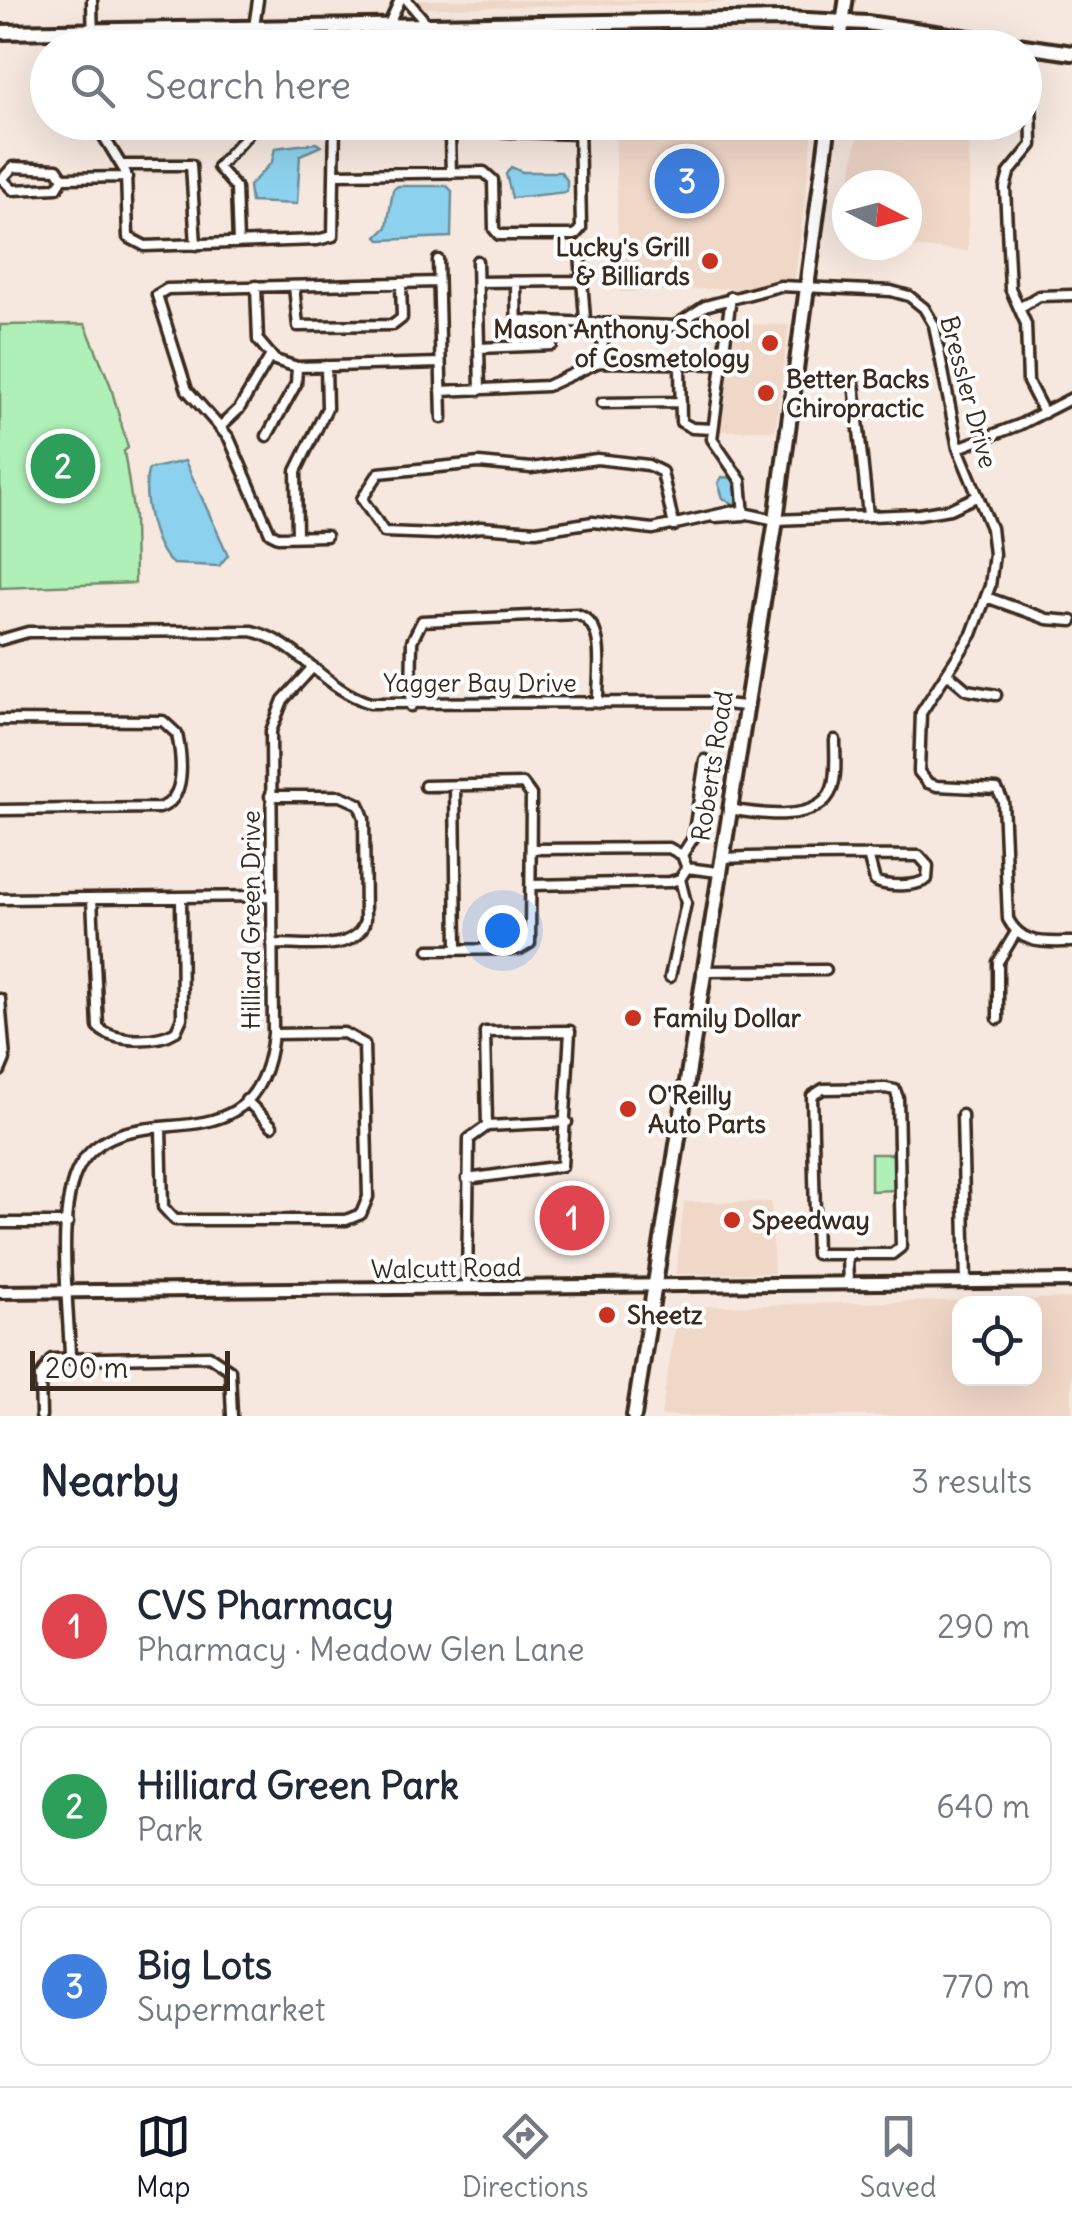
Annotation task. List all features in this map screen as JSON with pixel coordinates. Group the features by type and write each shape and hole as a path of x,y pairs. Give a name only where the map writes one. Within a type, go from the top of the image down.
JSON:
{"main road":[{"path":"843,30 846,0"},
{"path":"93,30 844,21 911,30"},
{"path":"0,32 30,31"},
{"path":"1042,48 1072,53"},
{"name":"Roberts Road","path":"634,1416 776,520 827,140"}],"street":[{"path":"92,0 93,30"},
{"path":"254,27 258,0"},
{"path":"390,24 404,0 427,24"},
{"path":"335,26 335,30"},
{"path":"106,140 123,165 127,234 136,245 317,240 333,236 335,140"},
{"path":"238,242 236,188 218,166 242,140"},
{"path":"450,140 450,172"},
{"path":"336,174 489,174 494,229 499,235 575,235 581,228 580,140"},
{"path":"1032,140 1009,172 1005,188 1010,288 1028,333 1028,382 1044,413"},
{"path":"123,165 191,165 196,245"},
{"path":"14,167 57,168 63,178 57,188 14,190 2,179 14,167"},
{"path":"63,178 126,177"},
{"path":"580,254 585,320"},
{"path":"438,260 442,418"},
{"path":"477,260 480,390"},
{"path":"478,282 581,281"},
{"path":"326,536 270,533 229,438 187,390 156,301 160,291 438,282"},
{"path":"516,282 517,346"},
{"path":"294,286 295,321 301,326 393,325 402,318 401,283"},
{"path":"256,286 258,340 270,356 297,367 440,363"},
{"name":"Bressler Drive","path":"516,320 585,320 606,327 675,326 705,306 769,286 891,291 909,296 924,308 934,325 958,448 994,540 993,571 986,597 962,654 926,699 921,713 919,772 930,784 991,785 1001,794 1005,903 1016,932"},
{"path":"1019,308 1039,296 1072,295"},
{"path":"731,297 712,442 744,488 744,515"},
{"path":"600,362 606,327"},
{"path":"479,348 552,345"},
{"path":"220,428 238,410 270,356"},
{"path":"441,391 552,386 600,362 722,364"},
{"path":"680,365 681,418 688,428 712,429"},
{"path":"296,536 296,470 326,409 326,366"},
{"path":"268,436 296,384 297,367"},
{"path":"854,382 868,515"},
{"path":"958,448 1072,398"},
{"path":"602,403 680,402"},
{"path":"674,526 662,472 648,465 618,460 531,468 479,462 444,470 388,471 374,477 365,490 363,505 378,528 389,533 448,533 480,526 536,532 593,522 653,529 674,526 734,511 776,520 937,512 978,496"},
{"path":"986,597 1038,616 1072,621"},
{"path":"411,706 412,640 422,621 576,614 591,620 597,638 598,703"},
{"name":"Yagger Bay Drive","path":"0,640 28,632 252,631 282,641 353,698 411,706 707,702 744,706"},
{"name":"Hilliard Green Drive","path":"246,1100 266,1070 273,1034 270,747 276,714 313,668"},
{"path":"947,673 967,690 996,695"},
{"path":"0,720 156,720 173,727 179,742 179,790 166,806 0,810"},
{"path":"728,809 798,812 817,807 826,800 834,782 834,740"},
{"path":"682,854 693,838 705,760"},
{"path":"425,786 523,784 531,796 532,848 532,938 520,950 428,950"},
{"path":"455,786 457,950"},
{"path":"270,796 341,796 356,802 364,818 365,920 361,933 342,943 272,944"},
{"path":"532,848 668,848 682,854"},
{"path":"670,977 686,903 680,879 686,868 682,854"},
{"path":"686,868 868,855 919,856 928,866 927,879 921,883 882,884 876,881 868,855"},
{"path":"532,885 680,879"},
{"path":"0,899 271,896"},
{"path":"92,898 94,1015 102,1032 117,1038 170,1036 180,1025 181,897"},
{"path":"998,1019 998,962 1016,932 1038,943 1072,942"},
{"path":"702,971 826,970"},
{"path":"0,999 5,1059 0,1071"},
{"path":"468,1179 562,1166 570,1032 486,1032 487,1126"},
{"path":"161,1128 163,1207 174,1220 346,1220 361,1214 368,1197 364,1044 344,1033 273,1034"},
{"path":"823,1088 895,1090 901,1248 892,1254 847,1255 815,1252 812,1096 823,1088"},
{"path":"70,1358 68,1223 72,1185 93,1150 125,1132 214,1121 246,1100 272,1126"},
{"path":"962,1115 966,1284"},
{"path":"467,1288 467,1143 472,1134 487,1126 567,1122"},
{"path":"0,1223 68,1223"},
{"path":"847,1255 848,1284"},
{"name":"Walcutt Road","path":"0,1292 1072,1281"},
{"path":"40,1416 40,1378 46,1364 70,1358 209,1356 225,1363 232,1379 232,1416"}],"shaded area":[{"path":"399,0 826,0 398,9"},
{"path":"615,140 812,140 794,287 736,295 732,288 619,292"},
{"path":"857,140 970,140 968,251 922,248 922,170 852,170"},
{"path":"736,324 789,325 775,430 720,431"},
{"path":"684,1202 771,1202 774,1273 676,1274"},
{"path":"1072,1298 1072,1416 661,1416 678,1307 952,1301 952,1386 1042,1386 1042,1299"}],"green space":[{"path":"85,324 110,384 128,448 124,451 134,516 135,583 0,588 0,325"},
{"path":"871,1154 895,1154 896,1190 871,1191"}],"water":[{"path":"316,143 321,146 300,155 297,204 251,202 249,186 272,162 275,148"},
{"path":"511,167 522,172 561,172 567,180 567,192 512,198 506,174"},
{"path":"398,186 447,186 452,191 451,237 380,240 377,237 387,227 393,190"},
{"path":"185,461 228,555 219,566 173,564 154,534 146,491 149,469"},
{"path":"722,477 732,478 740,500 733,505 723,498 718,483"}],"place":[{"name":"Big Lots","path":"687,181"},
{"name":"Lucky's Grill & Billiards","path":"710,261"},
{"name":"Mason Anthony School of Cosmetology","path":"770,343"},
{"name":"Better Backs Chiropractic","path":"766,393"},
{"name":"Hilliard Green Park","path":"63,466"},
{"name":"Family Dollar","path":"633,1018"},
{"name":"O'Reilly Auto Parts","path":"628,1109"},
{"name":"CVS Pharmacy","path":"572,1218"},
{"name":"Speedway","path":"732,1220"},
{"name":"Sheetz","path":"607,1315"}]}
